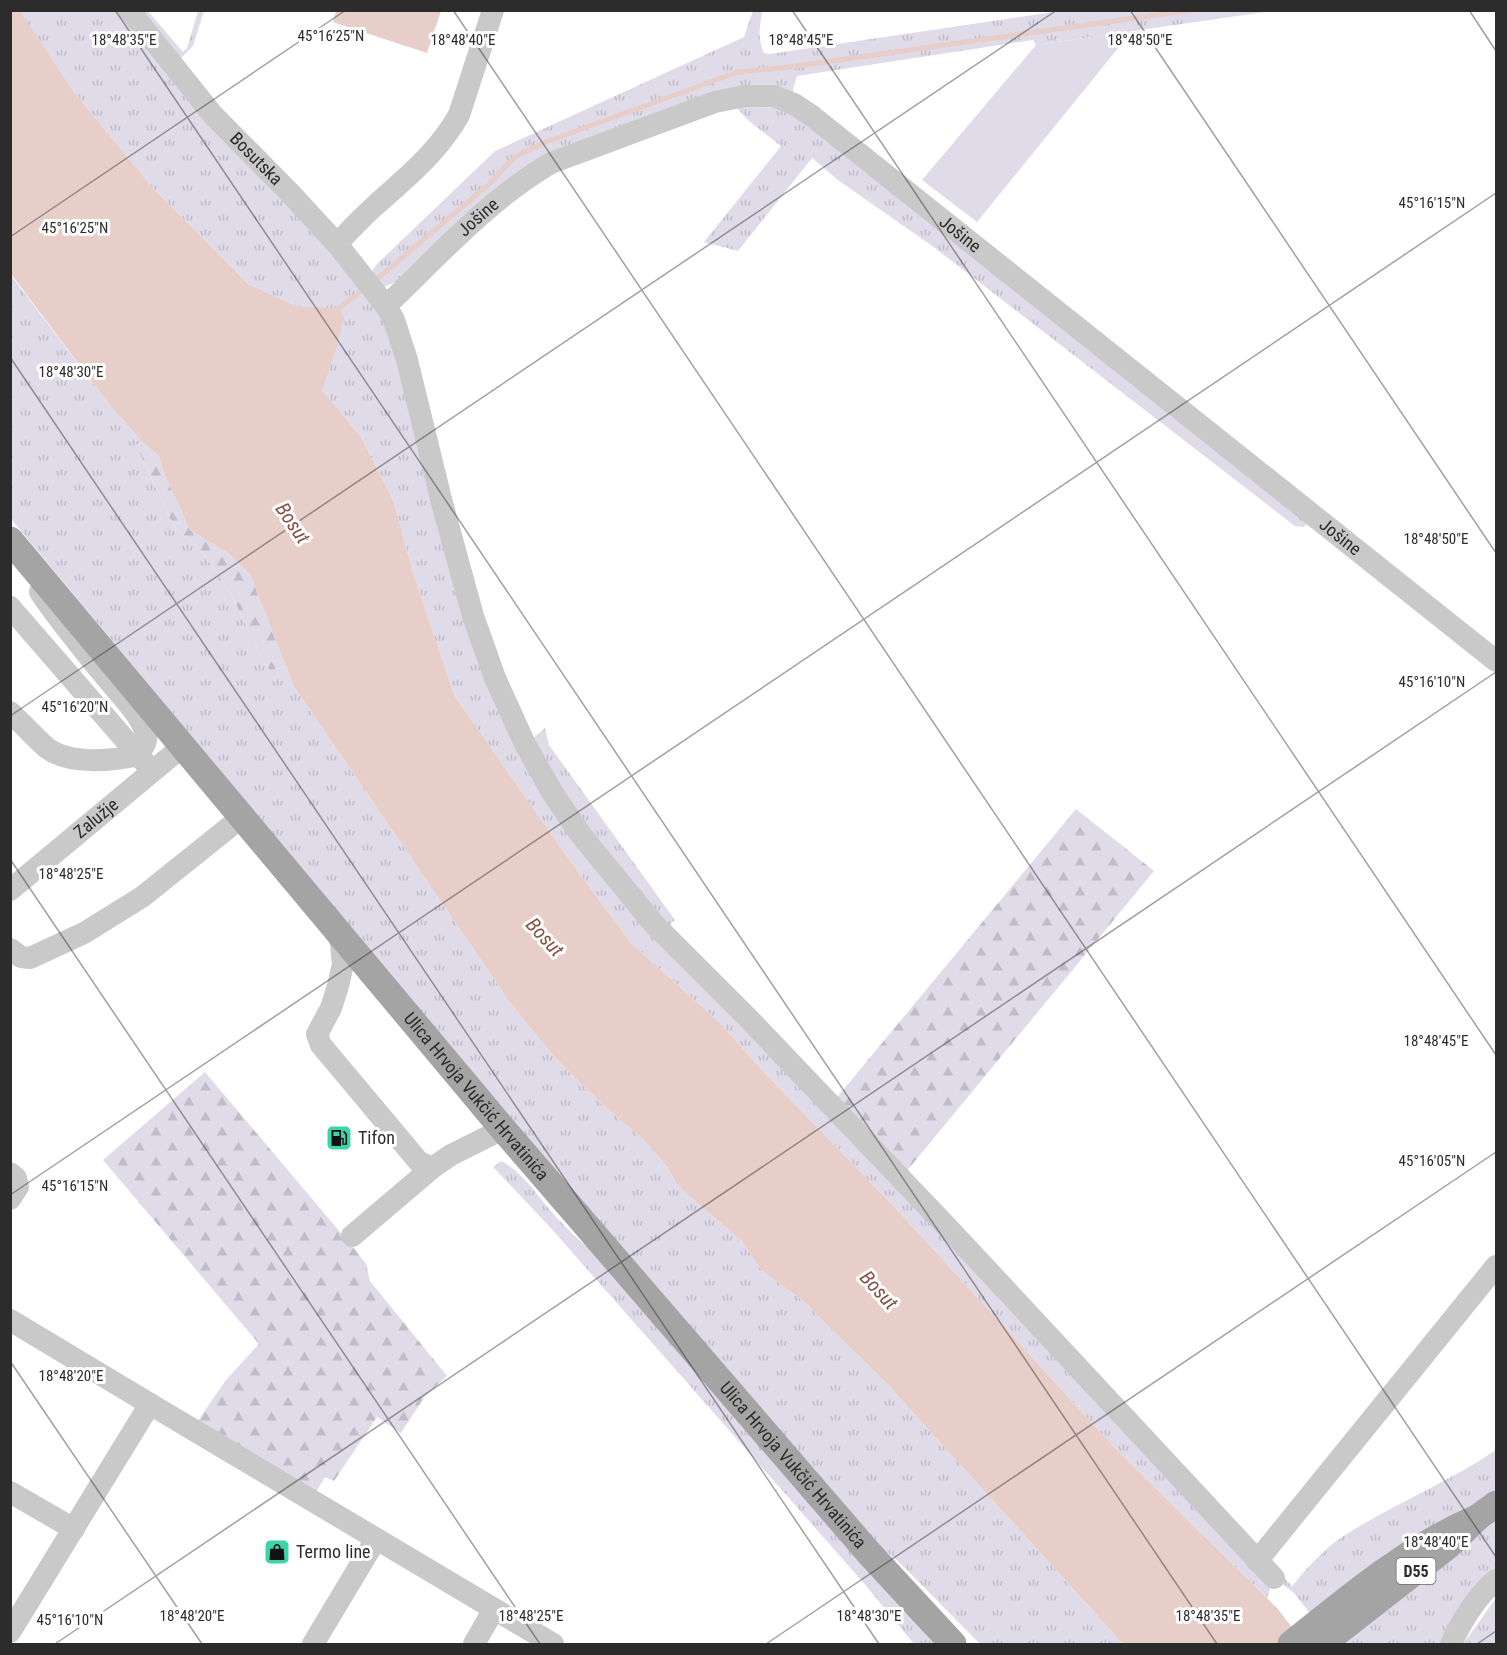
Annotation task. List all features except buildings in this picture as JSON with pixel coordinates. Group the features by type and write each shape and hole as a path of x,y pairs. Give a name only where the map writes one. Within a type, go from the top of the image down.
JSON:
{"main road":[{"name":"Ulica Hrvoja Vukčić Hrvatinića","path":"10,540 503,1129 868,1552 953,1644"},
{"name":"D55","path":"1291,1644 1346,1612 1449,1545 1487,1511"},
{"name":"D55","path":"1322,1644 1346,1612"}],"street":[{"name":"Bosutska","path":"129,10 213,115 337,243 386,306 394,320 407,360 442,503 473,616 500,689 525,744 558,801 613,877 653,923 748,1018 942,1222 1274,1578"},
{"path":"337,243 374,206 421,165 452,128 459,115 493,10"},
{"name":"Jošine","path":"386,306 501,196 550,164 715,102 745,96 773,96 794,104 812,116 1497,661"},
{"path":"37,572 39,590 58,619 143,726 147,736 145,763"},
{"path":"10,607 145,763"},
{"path":"10,712 49,749 57,753 80,759 145,763"},
{"name":"Zalužje","path":"10,890 145,763 183,746"},
{"path":"10,949 21,957 30,958 84,933 142,897 242,817"},
{"path":"340,936 343,964 331,1008 317,1034 321,1045 419,1162 432,1168"},
{"path":"352,1236 432,1168 451,1155 503,1129"},
{"path":"10,1173 16,1178 18,1187 10,1199"},
{"path":"1257,1561 1497,1266"},
{"path":"10,1320 553,1644"},
{"path":"10,1632 150,1404"},
{"path":"10,1492 74,1528"},
{"path":"313,1644 376,1539"},
{"path":"1451,1644 1460,1624 1485,1589 1497,1580"},
{"path":"474,1644 494,1609"}],"green space":[{"path":"19,11 119,11 372,299 394,345 457,591 575,837 1268,1582 1270,1590 1267,1598 1112,1445 902,1215 761,1069 722,1025 631,943 454,695 413,573 394,502 361,437 322,390 299,307 248,284 153,188 74,92"},
{"path":"136,11 148,11 183,52 187,48 198,11 204,11 193,46 179,60"},
{"path":"753,11 762,11 760,42 764,53 770,54 1060,11 1272,11 1036,45 1033,40 797,76 793,89 794,96 762,88 564,150 402,279 384,287 371,273 377,264 495,151 744,37"},
{"path":"1132,31 977,222 922,180 1036,45"},
{"path":"735,106 789,108 1307,523 1304,527 1295,526 935,248 838,180 812,158 738,251 704,242 781,146 749,121"},
{"path":"10,274 109,404 143,443 136,445 173,525 203,553 230,592 266,666 270,670 286,667 293,685 511,1004 555,1058 605,1107 644,1140 668,1168 676,1183 742,1241 761,1270 802,1300 888,1385 1123,1644 980,1644 900,1563 874,1542 528,1141 11,519"},
{"path":"143,443 159,456 163,471 190,530 229,554 250,574 286,667 270,670 266,666 230,592 203,553 173,525 136,445"},
{"path":"545,728 549,745 675,920 665,929 614,869 530,741"},
{"path":"1076,809 1154,871 906,1172 834,1101"},
{"path":"205,1072 356,1251 366,1264 370,1281 447,1376 425,1396 401,1433 377,1417 334,1481 325,1477 316,1492 197,1422 226,1380 259,1344 103,1160"},
{"path":"501,1161 517,1172 550,1211 603,1260 934,1644 914,1644 862,1581 549,1226 493,1167"},
{"path":"1496,1450 1496,1491 1388,1552 1316,1609 1450,1556 1496,1521 1496,1570 1455,1613 1439,1644 1334,1644 1294,1593 1280,1582 1266,1559 1292,1586 1328,1548 1342,1537"},
{"path":"1496,1598 1496,1644 1464,1644 1466,1640"}],"water":[{"name":"Bosut","path":"19,10 74,92 153,188 248,284 299,307 339,308 344,318 322,390 361,437 394,502 413,573 454,695 631,943 722,1025 761,1069 902,1215 1112,1445 1277,1608 1305,1644 1123,1644 888,1385 802,1300 761,1270 742,1241 676,1183 668,1168 644,1140 605,1107 555,1058 511,1004 293,685 250,574 229,554 190,530 163,471 159,456 143,443 109,404 11,274 10,11"},
{"path":"336,10 441,11 427,53 333,22"}],"waterway":[{"path":"378,278 489,184 515,157 543,143 738,72 789,67 1192,10"},
{"path":"339,308 363,290"}],"place":[{"name":"Tifon","path":"339,1138"},
{"name":"Termo line","path":"277,1552"}]}
